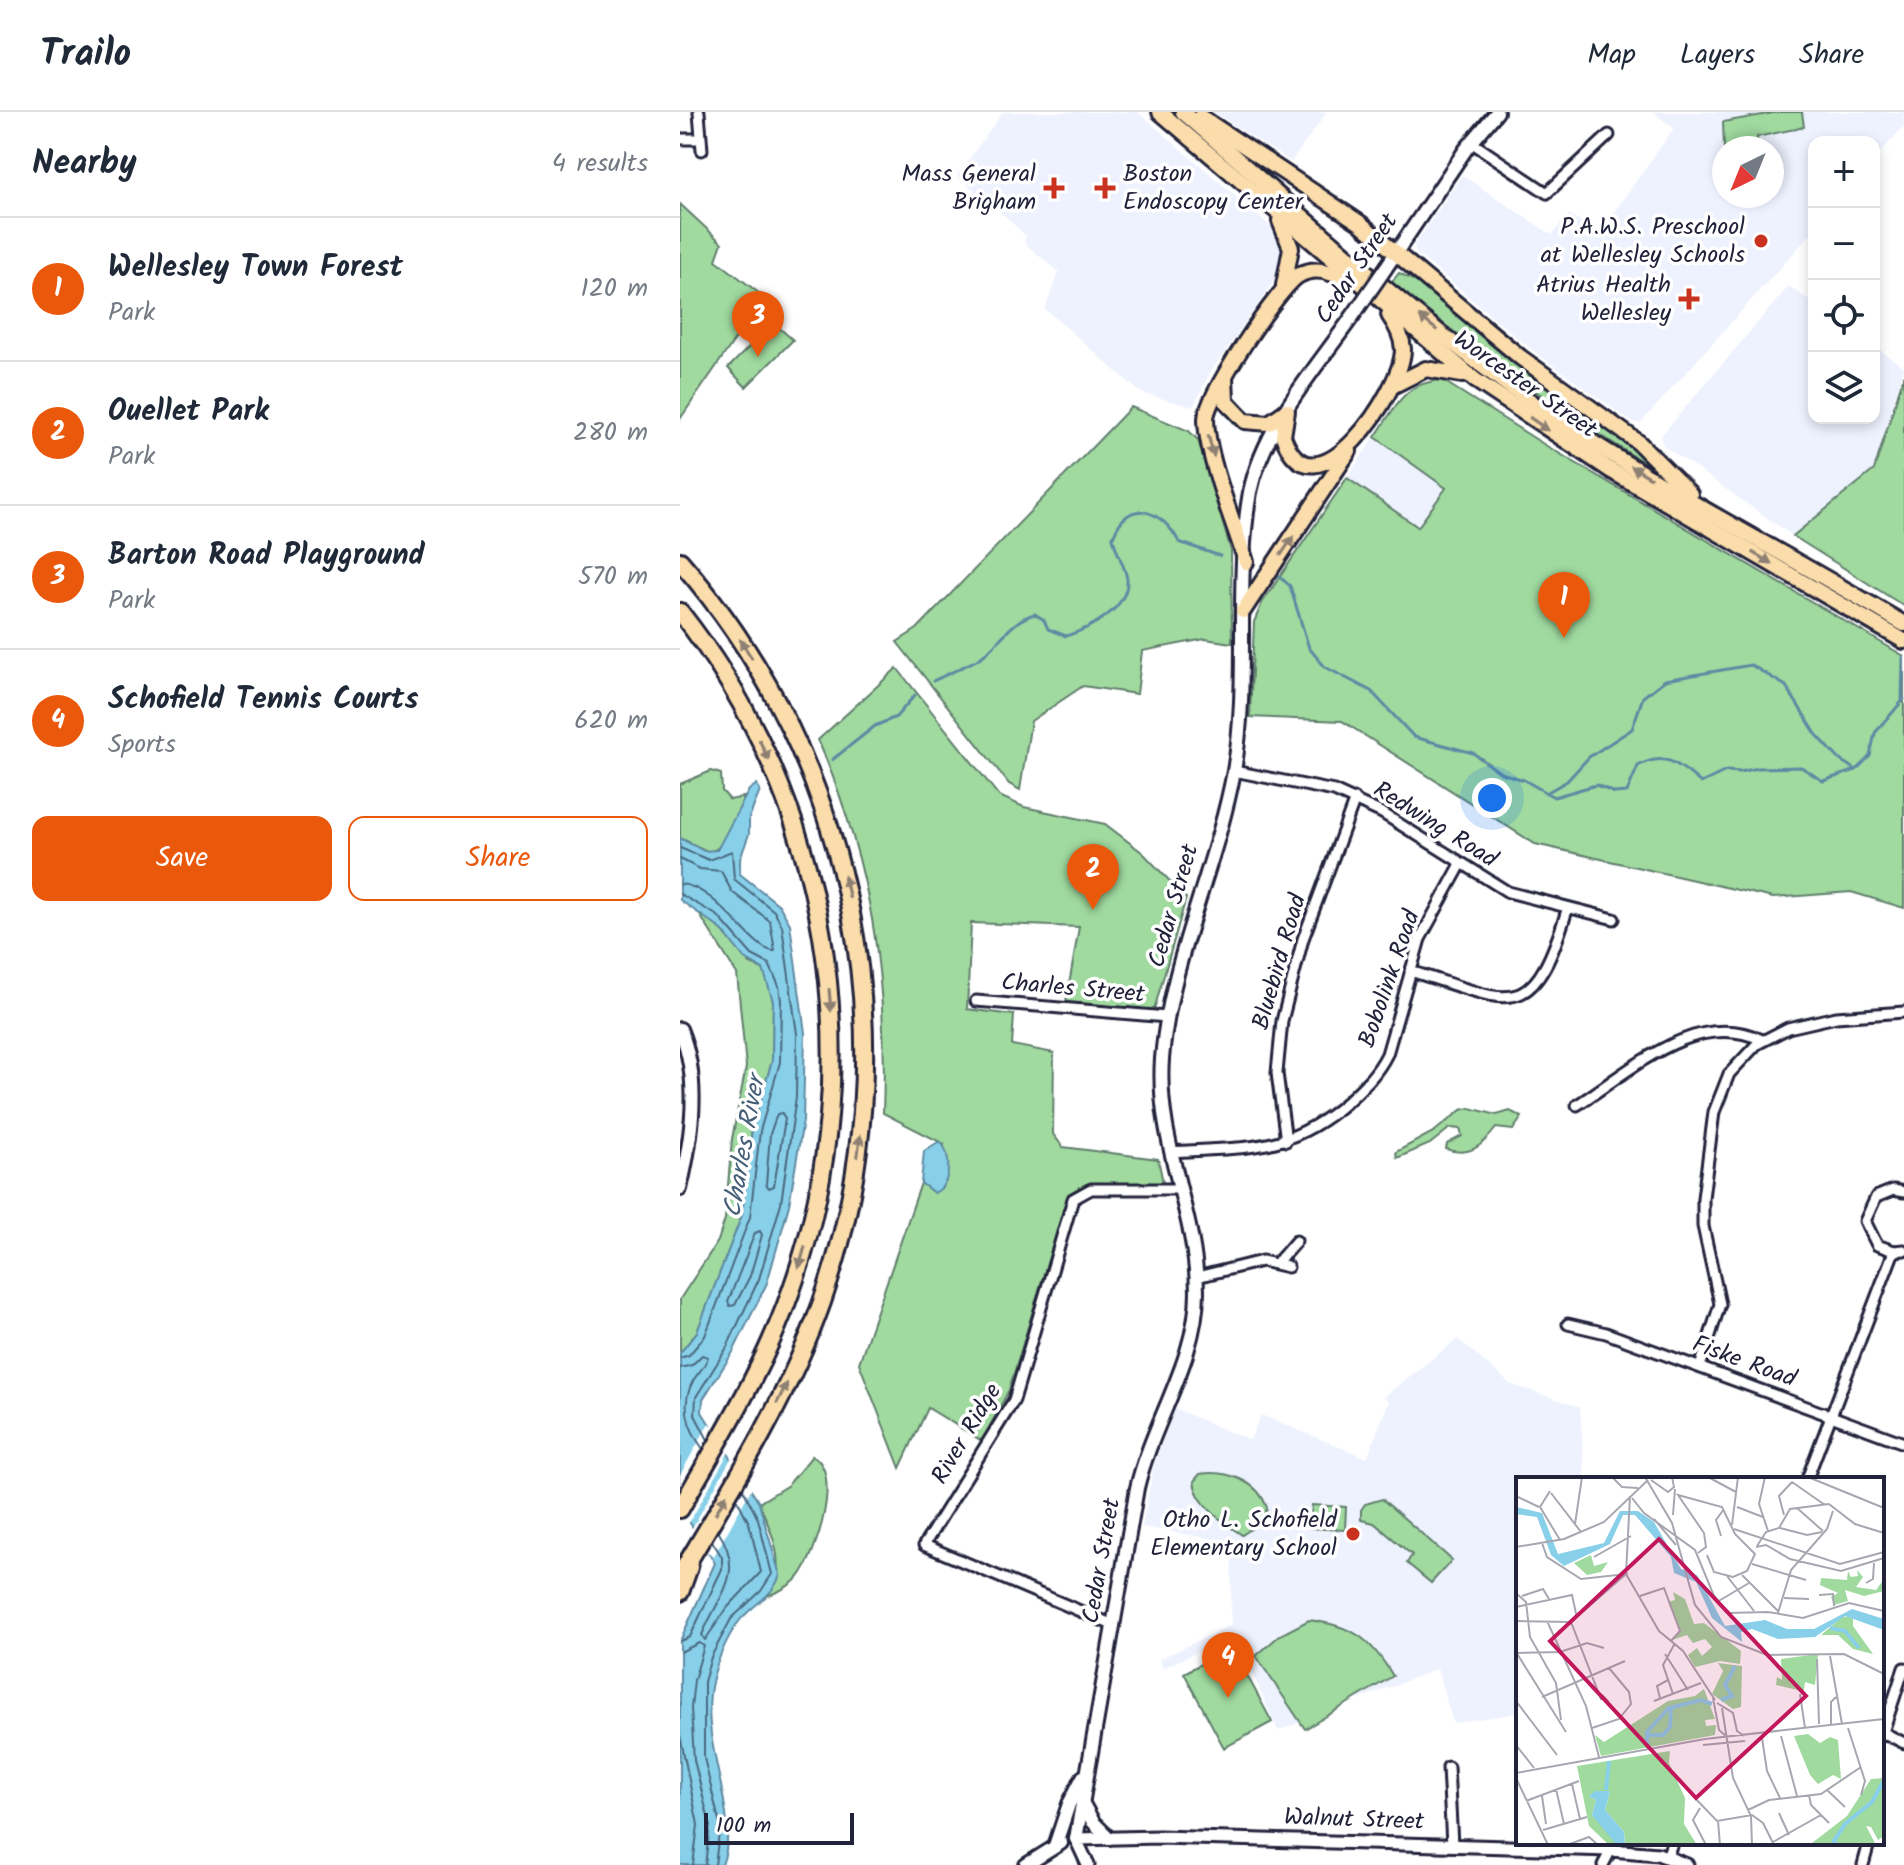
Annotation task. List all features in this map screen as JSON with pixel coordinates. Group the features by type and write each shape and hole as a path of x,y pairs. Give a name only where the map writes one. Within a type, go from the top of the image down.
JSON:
{"highway":[{"name":"Worcester Street","path":"1160,112 1358,284 1475,380 1610,470 1904,641"},
{"name":"Worcester Street","path":"1186,112 1477,362 1571,428 1904,624"},
{"path":"1186,112 1295,178 1396,252 1520,357 1638,442 1709,511"},
{"path":"1270,207 1290,242 1290,264 1283,290"},
{"path":"1246,562 1206,420 1210,398 1283,290 1297,276 1316,270 1358,284"},
{"path":"1243,611 1340,469 1352,445 1392,386 1402,358 1402,340 1376,299"},
{"path":"1392,386 1414,373 1433,369 1475,380"},
{"path":"1226,374 1226,401 1238,417 1264,423 1287,411"},
{"path":"1287,411 1282,426 1285,441 1303,461 1319,464 1331,461 1352,445"},
{"path":"680,561 757,667 812,775 846,880 862,991 861,1121 838,1249 801,1354 680,1575"},
{"path":"680,612 740,702 782,792 814,896 831,1012 830,1112 810,1228 772,1340 680,1509"},
{"path":"680,1592 697,1547"}],"main road":[{"name":"Cedar Street","path":"1076,1839 1143,1463 1191,1336 1197,1277 1170,1152 1162,1092 1167,1017 1234,771 1249,505 1255,475 1267,444 1287,411 1471,142 1497,112"},
{"path":"680,1029 688,1054 693,1096 680,1189"},
{"name":"Cedar Street","path":"1076,1839 1072,1819 1087,1770"},
{"path":"1055,1846 1069,1804 1087,1770"},
{"path":"1083,1804 1093,1822 1109,1838"},
{"name":"Walnut Street","path":"1026,1865 1055,1846 1076,1839"}],"street":[{"path":"699,112 702,150"},
{"path":"1471,142 1547,193 1609,135"},
{"path":"680,139 699,139"},
{"name":"Redwing Road","path":"1234,771 1317,786 1355,799 1521,898 1614,919"},
{"name":"Bluebird Road","path":"1286,1141 1277,1073 1277,1047 1282,1021 1306,929 1355,799"},
{"name":"Bobolink Road","path":"1170,1152 1262,1147 1286,1141 1326,1121 1378,1072 1420,939 1461,864"},
{"path":"1410,971 1501,999 1518,997 1532,989 1540,975 1557,942 1567,910"},
{"name":"Charles Street","path":"976,1001 1167,1017"},
{"path":"1700,1367 1720,1304 1702,1219 1713,1118 1729,1074 1762,1040 1788,1028 1823,1019 1904,1012"},
{"path":"1577,1105 1691,1036 1727,1032 1762,1040"},
{"name":"River Ridge","path":"1113,1625 924,1545 1013,1404 1073,1199 1094,1188 1178,1189"},
{"path":"1808,1477 1899,1250 1877,1245 1871,1238 1866,1212 1884,1192 1904,1192"},
{"path":"1277,1263 1296,1241"},
{"path":"1197,1277 1257,1262 1288,1267"},
{"name":"Fiske Road","path":"1568,1324 1606,1333 1904,1443"},
{"path":"1884,1727 1904,1668"},
{"path":"1884,1734 1904,1743"},
{"path":"1448,1767 1452,1845"},
{"path":"1076,1839 1088,1865"},
{"name":"Walnut Street","path":"1076,1839 1558,1846 1667,1857 1687,1865"},
{"path":"1667,1857 1671,1845"},
{"path":"1863,1865 1868,1845"},
{"path":"1603,1865 1611,1850"}],"shaded area":[{"path":"1003,112 1138,112 1276,231 1284,249 1276,278 1210,373 1193,407 1141,393 1045,309 1059,272 1024,243 1026,236 957,176"},
{"path":"1214,112 1327,112 1291,162"},
{"path":"1653,112 1904,112 1904,126 1880,153 1880,136 1808,136 1808,237 1640,424 1632,422 1536,353 1416,253 1414,246 1462,175 1552,235 1569,214 1599,233 1674,128"},
{"path":"1789,286 1808,300 1808,424 1880,424 1880,350 1904,367 1874,470 1793,536 1664,446 1660,437"},
{"path":"1375,437 1446,488 1418,527 1347,478"},
{"name":"Otho L. Schofield Elementary School","path":"1458,1339 1510,1384 1580,1407 1585,1477 1516,1477 1516,1713 1453,1723 1437,1669 1278,1731 1235,1634 1163,1668 1159,1659 1231,1625 1232,1542 1142,1527 1154,1464 1175,1409 1250,1440 1261,1415 1367,1458 1389,1401 1383,1397"}],"green space":[{"path":"1779,112 1802,112 1804,127 1762,136 1724,136 1723,122"},
{"path":"680,204 722,243 716,260 764,297 680,419"},
{"path":"1399,273 1419,283 1526,370 1638,451 1653,468 1552,403 1423,308 1391,283"},
{"path":"765,315 793,340 746,387 728,368 750,346 745,337"},
{"path":"1904,375 1904,606 1793,536 1874,470"},
{"path":"1442,380 1545,445 1904,656 1904,908 1851,892 1773,898 1535,844 1342,721 1250,717 1254,622 1262,603 1347,478 1418,527 1446,488 1375,437 1409,391 1428,382"},
{"path":"1131,407 1189,431 1198,440 1231,551 1232,643 1205,639 1142,651 1137,694 1083,686 1031,721 1020,790 1009,784 897,642 917,629"},
{"path":"897,668 999,796 1024,807 1105,824 1143,853 1186,898 1154,1010 1066,1002 1079,927 971,923 967,1009 1014,1015 1012,1045 1054,1053 1053,1134 1063,1147 1158,1159 1164,1187 1086,1184 1068,1194 1009,1390 982,1441 928,1408 900,1468 859,1363 921,1183 934,1193 944,1144 883,1113 883,1015 873,923 852,832 818,740"},
{"path":"711,771 721,774 722,791 730,800 744,797 727,837 709,852 680,838 680,784"},
{"path":"698,912 722,930 750,964 763,969 768,977 773,1002 772,1061 752,1129 742,1215 697,1332 680,1353 680,1299 718,1241 725,1219 732,1139 746,1067 737,974"},
{"path":"1470,1108 1497,1115 1510,1111 1522,1117 1513,1130 1496,1128 1481,1144 1469,1151 1446,1149 1447,1144 1462,1136 1460,1129 1450,1128 1430,1144 1397,1158 1396,1152 1435,1131 1461,1110"},
{"path":"812,1456 821,1464 826,1478 824,1514 819,1533 799,1577 767,1596 774,1585 778,1562 773,1538 759,1503 788,1485"},
{"path":"1200,1474 1230,1476 1249,1484 1263,1498 1267,1508 1264,1520 1242,1535 1227,1525 1200,1497 1194,1481"},
{"path":"1382,1499 1452,1560 1431,1583 1407,1563 1412,1555 1374,1523 1361,1520 1361,1510 1365,1504"},
{"path":"1312,1505 1346,1507 1345,1530 1310,1528"},
{"path":"1309,1620 1338,1626 1359,1636 1376,1652 1393,1676 1305,1729 1256,1656 1280,1635"},
{"path":"1232,1647 1272,1722 1224,1748 1184,1673"}],"water":[{"path":"757,784 760,791 749,818 749,834 740,859 740,874 779,905 790,924 805,1033 803,1121 789,1205 767,1283 733,1352 703,1399 702,1412 759,1503 780,1575 771,1591 735,1626 712,1682 710,1730 727,1823 727,1845 722,1865 680,1865 680,1641 715,1563 680,1507 680,1353 697,1332 742,1215 752,1129 772,1061 773,1001 763,969 746,960 722,930 680,900 680,838 704,851 717,850 749,790"},
{"path":"940,1141 947,1153 948,1169 944,1183 934,1193 921,1183 924,1151"}],"pier":[{"path":"709,1423 730,1450 689,1523 680,1514 680,1475"},
{"path":"733,1455 754,1484 714,1556 704,1550 691,1530"}],"waterway":[{"path":"933,681 980,658 1026,617 1035,614 1044,620 1048,629 1066,636 1106,616 1122,600 1127,579 1113,537 1119,524 1136,512 1146,512 1164,522 1179,542 1220,556"},
{"path":"1279,576 1290,586 1309,648 1325,667 1371,691 1414,737 1473,753 1501,773 1524,780 1554,797 1596,785 1615,793 1627,792 1638,766 1657,760 1680,766 1701,783 1726,771 1801,767 1823,781 1856,770 1870,756 1875,733 1904,699"},
{"path":"1902,699 1903,658"},
{"path":"1546,793 1567,781 1589,757 1632,729 1643,697 1665,680 1751,665 1786,686 1816,734 1840,760 1856,770"},
{"path":"832,760 875,726 896,717 915,695"}],"place":[{"name":"Mass General Brigham","path":"1054,188"},
{"name":"Boston Endoscopy Center","path":"1105,188"},
{"name":"P.A.W.S. Preschool at Wellesley Schools","path":"1761,241"},
{"name":"Atrius Health Wellesley","path":"1689,299"},
{"name":"Barton Road Playground","path":"758,357"},
{"name":"Wellesley Town Forest","path":"1564,638"},
{"name":"Ouellet Park","path":"1093,910"},
{"name":"Otho L. Schofield Elementary School","path":"1353,1534"},
{"name":"Schofield Tennis Courts","path":"1228,1698"}],"water label":[{"name":"Charles River","path":"745,1147"}]}
